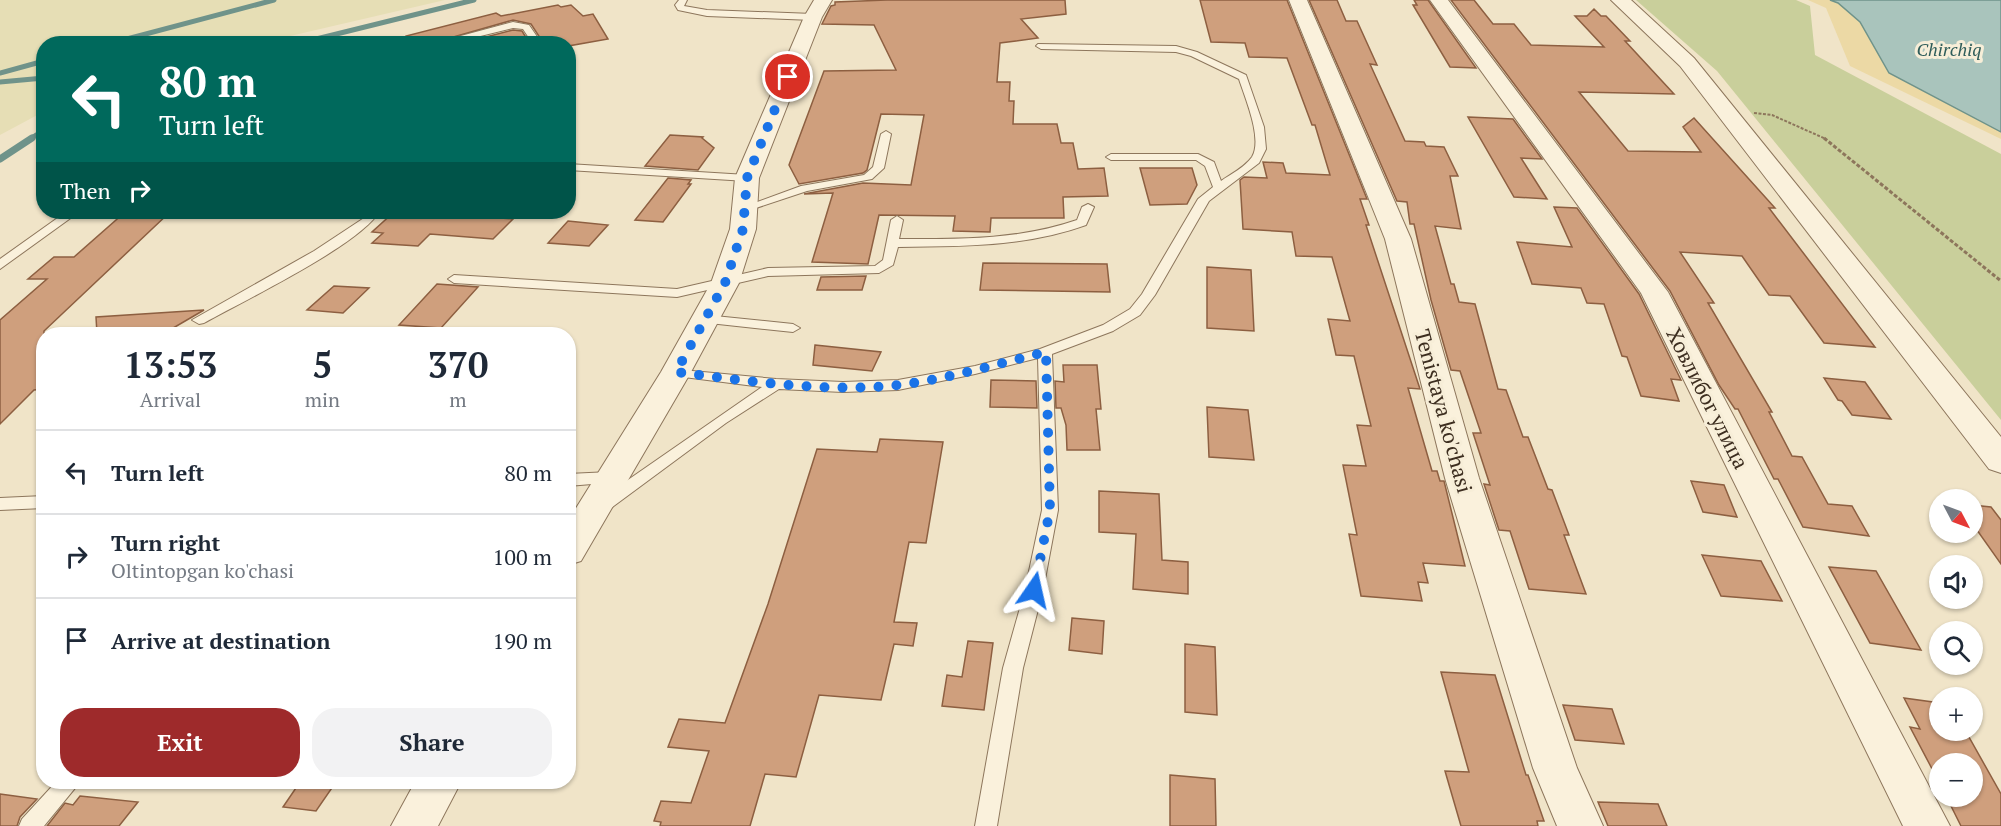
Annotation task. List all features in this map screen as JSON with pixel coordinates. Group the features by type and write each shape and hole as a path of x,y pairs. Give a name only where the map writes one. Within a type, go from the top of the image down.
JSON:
{"street":[{"name":"Tenistaya ko'chasi","path":"1298,0 1398,239 1462,478 1555,768 1580,826"},
{"name":"Ховлибог улица","path":"1438,0 1654,292 1927,826"},
{"path":"1620,0 1687,62 2001,461"},
{"path":"576,538 676,372 725,283 743,229 747,208 747,178 818,8"},
{"path":"414,826 435,789"}],"lane":[{"path":"682,0 679,5 681,8 707,13 818,8"},
{"path":"471,36 521,25 534,36"},
{"path":"676,372 776,384 843,387 898,385 975,370 1046,352 1108,328 1135,312 1148,295 1204,199 1255,161 1261,148 1259,127 1243,77 1194,54 1176,49 1041,46"},
{"path":"747,208 805,188 868,177 878,168 886,134"},
{"path":"1111,158 1198,158 1210,164 1218,187"},
{"path":"576,167 747,178"},
{"path":"893,243 996,241 1056,233 1082,222 1088,207"},
{"path":"0,265 63,219"},
{"path":"199,320 318,254 369,219"},
{"path":"454,279 677,293 768,272 879,269 888,262 897,220"},
{"path":"705,319 793,328"},
{"path":"986,826 1013,668 1034,590 1050,510 1046,352"},
{"path":"588,516 721,420 776,384"},
{"path":"576,480 610,478"},
{"path":"0,504 36,502"},
{"path":"30,826 63,789"}],"path":[{"path":"1724,109 1772,115 1823,137 2001,281"}],"shaded area":[{"path":"0,0 445,0 290,36 36,36 36,116 0,135"}],"green space":[{"path":"1636,0 1796,0 1810,6 1815,55 2001,154 2001,420 1717,71"}],"sand":[{"name":"Chirchiq","path":"1808,0 2001,0 2001,139 1850,66 1826,8"}],"water":[{"name":"Chirchiq","path":"1830,0 2001,0 2001,132 1889,73 1860,22 1838,3"}],"building":[{"path":"1065,0 1066,14 1021,19 1038,38 1000,43 997,82 1010,82 1009,101 1014,101 1013,124 1057,124 1061,143 1073,143 1078,169 1104,168 1108,196 1063,197 1064,218 991,218 990,232 953,231 955,216 879,215 868,264 812,262 833,193 804,194 863,183 911,185 924,115 881,114 867,170 863,173 799,184 789,165 824,71 896,70 874,25 822,24 831,6 835,5 835,2"},
{"path":"1200,0 1287,0 1367,199 1360,199 1369,225 1366,225 1420,389 1408,388 1432,471 1437,471 1440,481 1444,481 1465,566 1423,563 1428,583 1418,582 1422,601 1361,596 1349,534 1357,535 1343,465 1366,466 1357,425 1371,426 1354,356 1336,355 1328,319 1350,321 1332,257 1296,256 1292,232 1243,229 1240,180 1244,177 1267,178 1263,162 1283,163 1286,173 1330,175 1315,125 1312,125 1287,58 1249,57 1245,43 1211,42"},
{"path":"1309,0 1337,0 1346,21 1357,21 1377,65 1370,64 1405,141 1424,142 1426,146 1444,147 1458,176 1450,176 1461,229 1435,226 1451,284 1454,284 1459,302 1475,304 1498,389 1506,390 1523,437 1528,437 1548,489 1552,490 1569,535 1564,535 1586,594 1529,589 1510,531 1499,530 1484,484 1490,485 1473,433 1481,433 1460,371 1451,370 1431,300 1414,224 1410,224 1407,202 1397,201"},
{"path":"1414,0 1428,0 1476,68 1450,67 1413,5 1417,5"},
{"path":"1451,0 1474,0 1493,24 1514,24 1531,45 1604,47 1575,16 1587,16 1594,9 1601,16 1606,16 1630,41 1625,41 1674,94 1579,92 1628,151 1701,152 1683,127 1694,118 1775,208 1769,208 1875,347 1824,343 1790,296 1769,295 1742,256 1680,252 1714,303 1708,303 1772,412 1769,412 1792,456 1802,457 1828,504 1852,506 1869,536 1803,527 1778,479 1774,479 1738,409 1735,409 1719,385 1670,291"},
{"path":"558,5 561,7 571,5 583,16 593,14 608,39 576,45 576,36 539,36 531,24 513,20 457,36 406,36 496,13 501,16"},
{"path":"513,30 522,31 525,36 490,36"},
{"path":"1468,117 1513,119 1542,159 1521,158 1547,199 1514,197"},
{"path":"670,135 703,137 714,148 698,170 645,166"},
{"path":"1140,168 1192,168 1197,185 1187,204 1150,205"},
{"path":"668,178 691,180 688,184 691,184 663,222 635,220"},
{"path":"1554,207 1577,208 1639,294 1681,380 1671,379 1679,401 1641,396 1627,357 1622,356 1604,304 1587,303 1581,288 1532,284 1517,242 1572,247"},
{"path":"117,219 163,219 48,327 36,327 36,390 0,424 0,320 47,279 28,279 54,257 74,257"},
{"path":"386,219 513,219 493,239 430,234 418,246 372,243 383,233 372,232"},
{"path":"568,221 608,225 589,246 548,243"},
{"path":"983,263 1107,264 1110,292 980,290"},
{"path":"1207,267 1251,270 1254,331 1207,328"},
{"path":"866,276 862,290 817,290 821,277"},
{"path":"437,284 478,287 442,327 399,325"},
{"path":"334,286 369,288 343,313 307,310"},
{"path":"204,310 175,327 97,327 96,317"},
{"path":"815,345 881,352 872,371 813,365"},
{"path":"1063,365 1097,365 1101,409 1096,409 1100,450 1067,450 1066,425 1061,408 1056,408 1055,381 1064,382"},
{"path":"1824,378 1865,382 1891,419 1852,415 1842,401 1838,400"},
{"path":"991,380 1036,381 1037,408 990,407"},
{"path":"1207,407 1248,410 1254,460 1209,457"},
{"path":"880,439 943,442 926,543 909,542 894,622 917,623 913,646 894,644 881,700 819,695 796,777 765,774 750,826 660,826 661,822 654,821 661,801 691,803 709,751 668,747 679,719 725,723 768,604 817,449 877,452"},
{"path":"1691,481 1724,485 1737,517 1703,512"},
{"path":"1099,491 1159,494 1162,560 1188,562 1188,594 1133,589 1136,534 1099,532"},
{"path":"1983,506 1991,507 2001,520 2001,564 1983,539"},
{"path":"1702,555 1761,561 1782,601 1721,596"},
{"path":"1829,567 1876,571 1921,650 1870,643"},
{"path":"1072,618 1104,621 1102,654 1069,650"},
{"path":"968,641 993,643 984,710 942,706 947,675 962,677"},
{"path":"1185,644 1215,647 1217,715 1185,712"},
{"path":"1441,672 1495,675 1526,775 1528,775 1544,821 1537,821 1538,826 1461,826 1445,771 1469,772"},
{"path":"1904,698 1929,701 1929,741 1971,741 1978,753 1929,753 1929,763 1910,727 1920,729"},
{"path":"1563,705 1612,709 1624,744 1575,740"},
{"path":"1983,762 2001,794 2001,826 1961,826 1952,807 1983,807"},
{"path":"1170,775 1215,779 1216,826 1170,826"},
{"path":"295,789 331,789 316,811 283,807"},
{"path":"0,794 37,799 20,817 17,826 0,826"},
{"path":"80,796 138,802 119,826 47,826 65,803 73,805"},
{"path":"1598,802 1658,804 1667,826 1608,826"}],"waterway":[{"path":"138,36 274,0"},
{"path":"328,36 474,0"},
{"path":"0,73 36,63"},
{"path":"0,82 36,79"},
{"path":"30,139 36,135"},
{"path":"0,159 32,138"}],"route":[{"path":"788,77 747,178 747,208 743,229 725,283 676,372 776,384 843,387 898,385 975,370 1046,352 1050,510 1034,590"}]}
